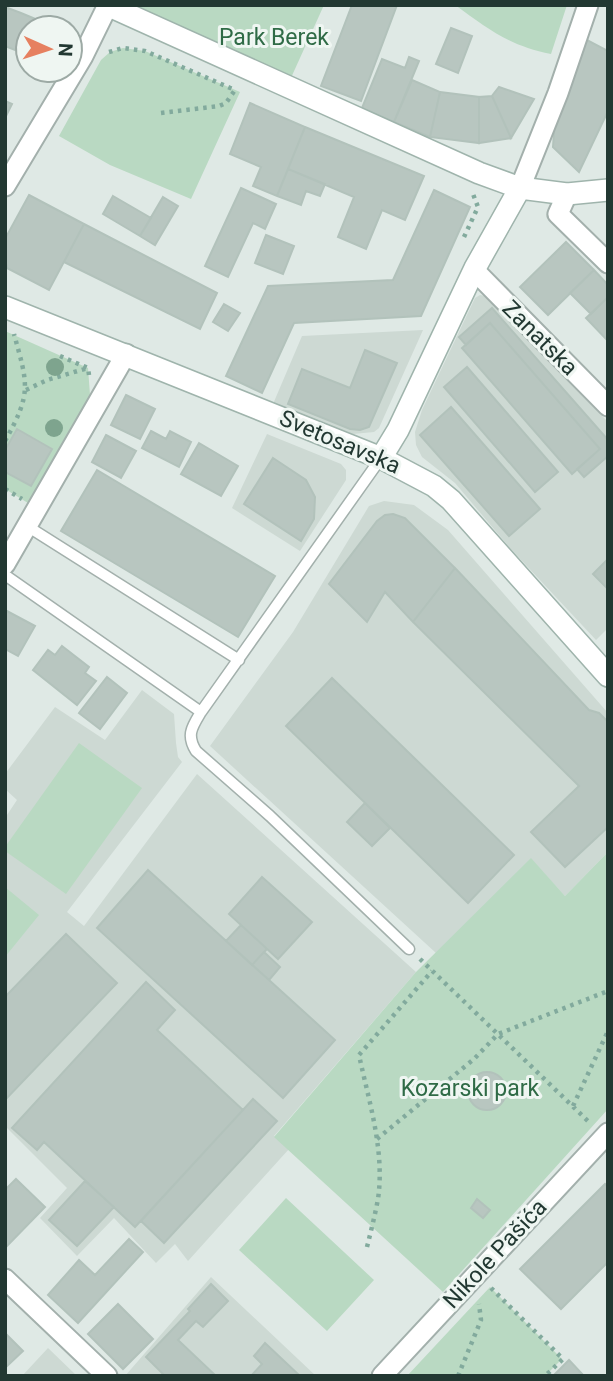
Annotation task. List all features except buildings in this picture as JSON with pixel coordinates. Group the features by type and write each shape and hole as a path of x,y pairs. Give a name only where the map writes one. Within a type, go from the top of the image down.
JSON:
{"street":[{"path":"5,186 83,55 108,5 479,173 520,188 567,194 608,191"},
{"path":"381,458 398,430 475,268 520,188 588,5"},
{"path":"567,194 558,214 608,263"},
{"name":"Zanatska","path":"475,268 486,283 608,406"},
{"name":"Svetosavska","path":"5,307 381,458 434,486 451,500 608,676"},
{"path":"5,564 126,354"},
{"name":"Nikole Pašića","path":"382,1376 606,1135"},
{"path":"5,1279 107,1376"}],"lane":[{"path":"381,458 190,731 191,742 196,751 270,816 409,949"},
{"path":"27,526 239,660"},
{"path":"5,575 201,712"}],"path":[{"path":"101,60 110,52 123,48 145,51 238,91 219,106 161,113"},
{"path":"461,244 478,207 470,190"},
{"path":"5,331 26,340"},
{"path":"5,441 19,416 27,380 13,334"},
{"path":"51,351 88,368"},
{"path":"26,390 47,380 88,368"},
{"path":"88,368 90,382"},
{"path":"5,489 28,503"},
{"path":"409,949 606,1135"},
{"path":"367,1247 378,1198 377,1139 359,1055 432,971"},
{"path":"377,1139 474,1059 498,1034 608,991"},
{"path":"573,1106 608,1031"},
{"path":"490,1287 562,1359 545,1376"},
{"path":"458,1376 481,1320 478,1299"}],"shaded area":[{"path":"486,296 608,422 608,628 596,640 510,548 455,483 422,457 416,445 415,432 422,410 475,298"},
{"path":"423,330 379,428 374,432 353,434 273,404 302,336"},
{"path":"267,434 341,464 346,470 346,480 300,551 232,508"},
{"path":"384,501 414,505 448,530 608,713 608,852 565,896 531,859 436,953 210,746 293,632 369,506"},
{"path":"142,690 174,714 178,757 182,762 67,912 84,926 197,774 416,972 274,1136 289,1149 188,1261 175,1244 156,1263 114,1218 77,1256 40,1218 67,1188 5,1126 5,818 17,800 5,789 5,774 55,707 105,740"},
{"path":"211,1277 316,1376 125,1376"},
{"path":"48,1348 77,1376 22,1376"}],"green space":[{"name":"Park Berek","path":"129,5 324,5 290,80"},
{"path":"455,5 567,5 551,54 511,41"},
{"path":"123,48 145,51 240,92 191,199 110,165 59,136 101,60 110,52"},
{"path":"5,331 88,368 90,395 28,503 5,489"},
{"path":"79,743 142,788 66,894 5,851 5,847"},
{"name":"Kozarski park","path":"608,852 608,1109 443,1292 274,1137 416,972 531,858 565,896"},
{"path":"5,887 39,915 5,957"},
{"path":"286,1198 374,1280 327,1331 239,1250"},
{"path":"490,1287 562,1359 545,1376 407,1376"}]}
